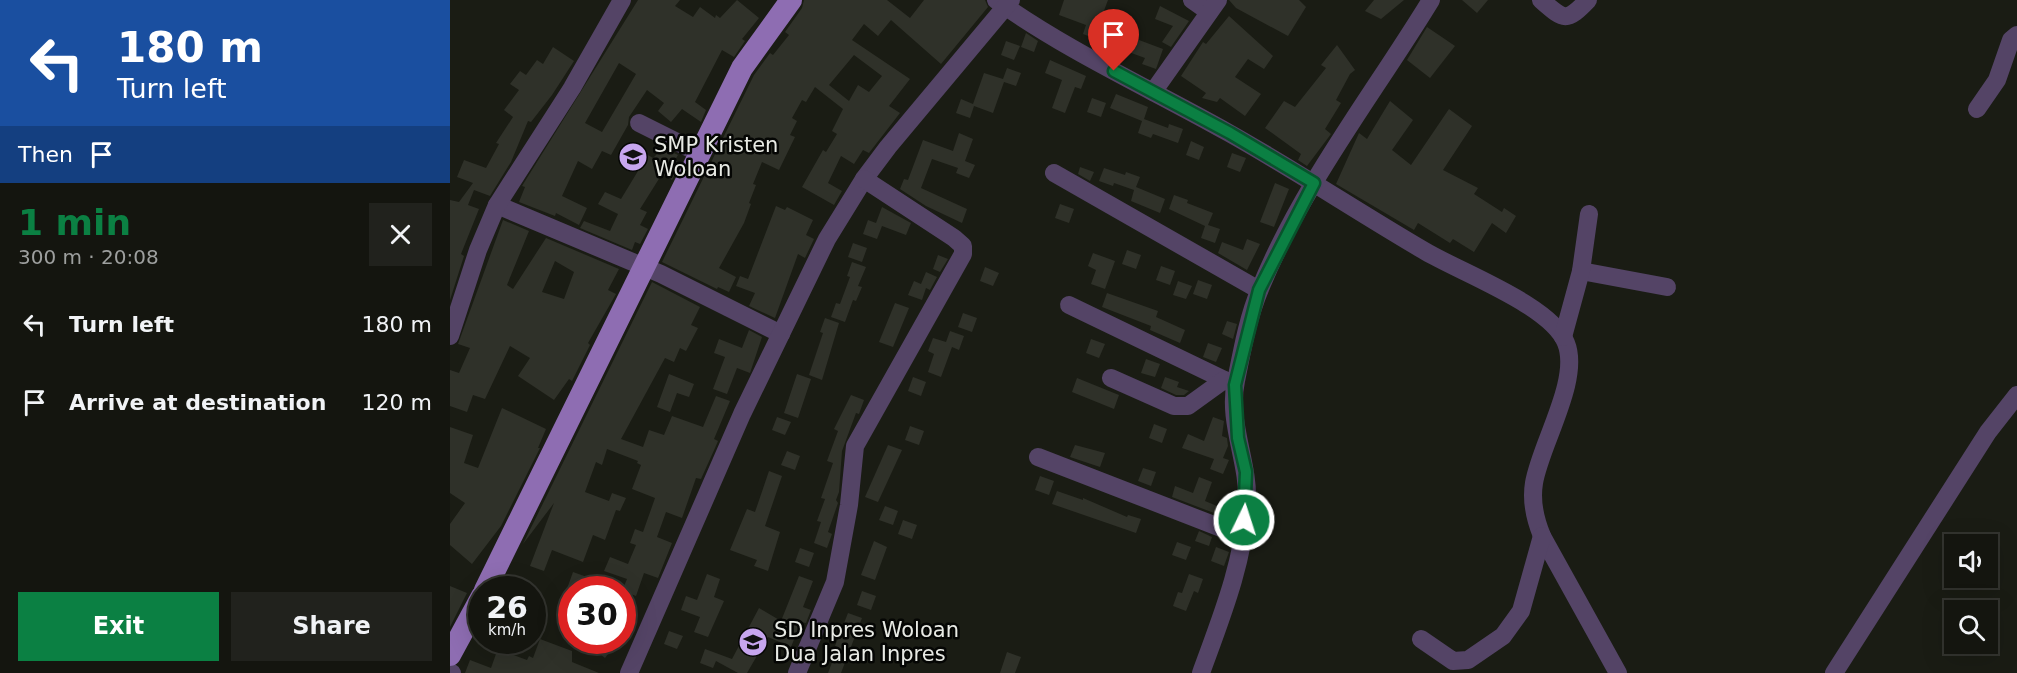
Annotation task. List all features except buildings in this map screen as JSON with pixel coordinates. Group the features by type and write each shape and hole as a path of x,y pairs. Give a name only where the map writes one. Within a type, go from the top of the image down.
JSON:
{"main road":[{"path":"492,576 742,68 791,0"},
{"path":"450,655 468,622"}],"street":[{"path":"450,336 478,250 497,205 572,88 622,0"},
{"path":"1153,92 1213,6 1192,0"},
{"path":"1202,673 1223,614 1242,536 1247,503 1246,472 1238,438 1230,382 1259,290 1314,183 1431,0"},
{"path":"1541,0 1560,16 1567,18 1574,15 1588,0"},
{"path":"629,673 742,414 827,239 864,179 1004,2 1055,39 1230,133 1426,252 1533,309 1563,337 1568,349 1569,367 1564,392 1534,483 1535,519 1542,536 1618,673"},
{"path":"1977,109 1997,80 2011,40 2017,35"},
{"path":"639,123 700,154"},
{"path":"1054,173 1259,290"},
{"path":"797,673 835,582 849,506 855,446 963,254 963,246 954,238 864,179"},
{"path":"497,205 644,267 781,334"},
{"path":"1563,337 1581,271 1589,214"},
{"path":"1581,271 1667,287"},
{"path":"1069,305 1230,382"},
{"path":"1111,378 1174,406 1188,406 1230,382"},
{"path":"1834,673 1988,432 2017,395"},
{"path":"1038,457 1242,536"},
{"path":"1421,639 1454,661 1468,660 1503,636 1521,611 1542,536"}],"place":[{"name":"SMP Kristen Woloan","path":"633,157"},
{"name":"SD Inpres Woloan Dua Jalan Inpres","path":"753,642"}],"route":[{"path":"1114,71 1230,133 1314,183 1259,290 1235,385 1238,438 1246,472 1247,503 1244,520"}]}
